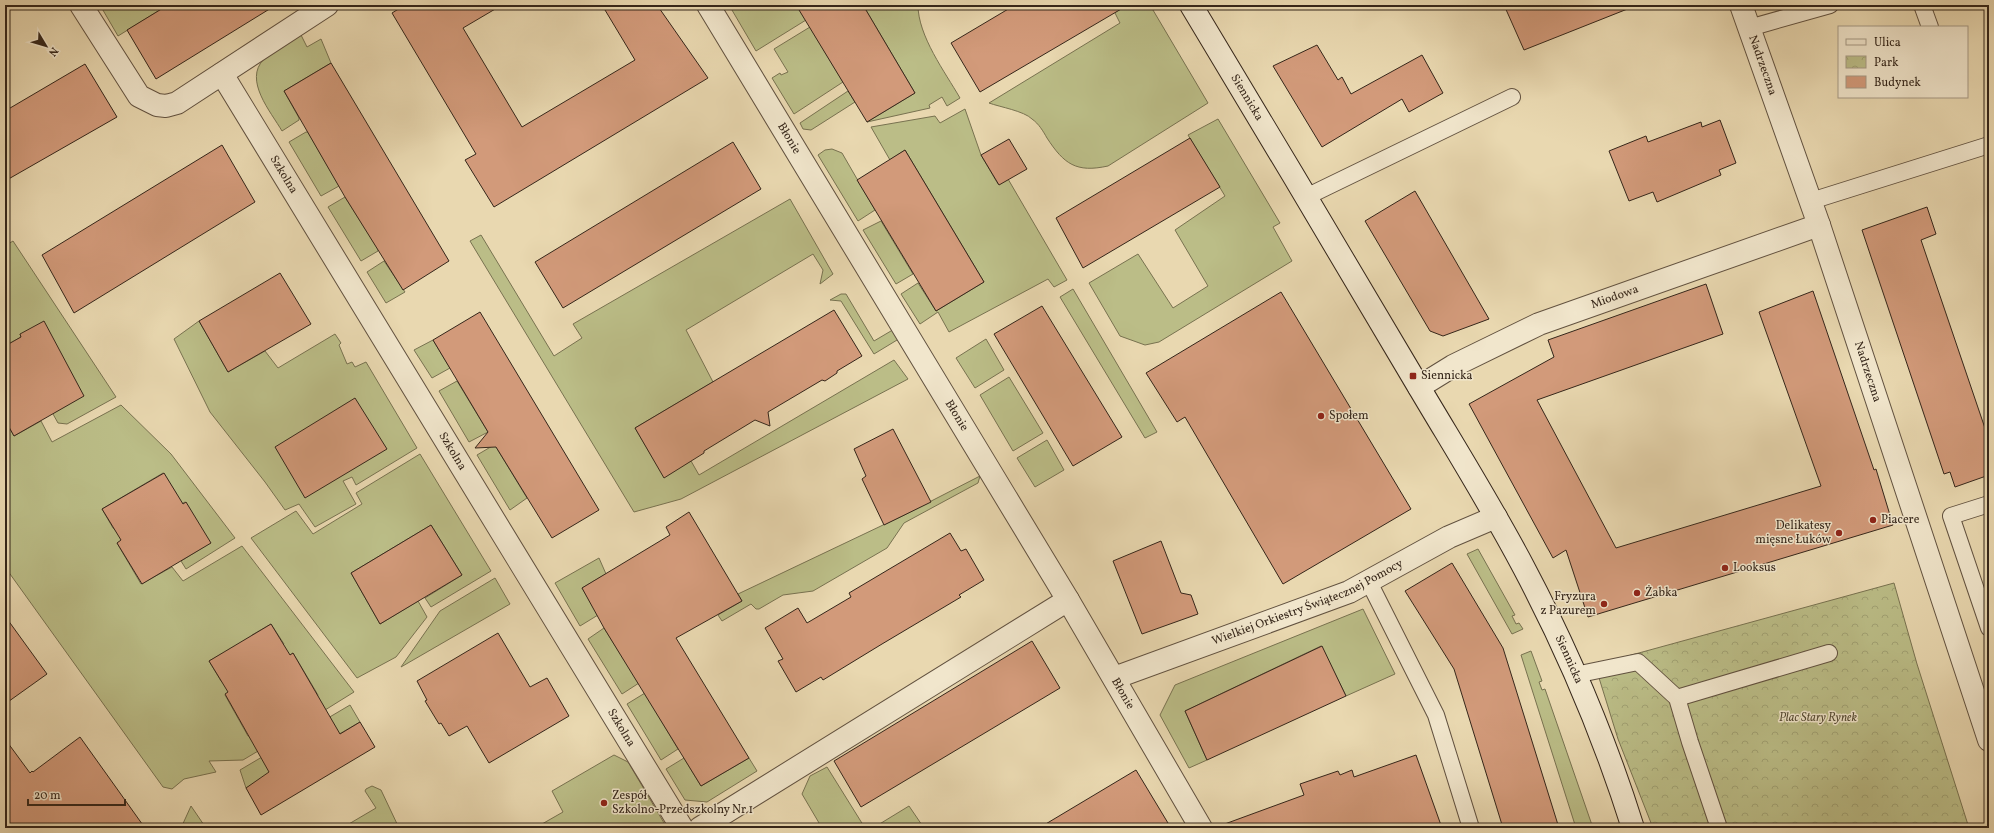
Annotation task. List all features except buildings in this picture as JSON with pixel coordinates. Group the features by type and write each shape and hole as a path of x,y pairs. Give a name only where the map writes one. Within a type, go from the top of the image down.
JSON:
{"street":[{"path":"82,5 139,96 148,101 166,106 177,104 327,5"},
{"name":"Błonie","path":"708,5 1068,600 1202,828"},
{"name":"Siennicka","path":"1191,5 1496,517 1554,627 1621,790 1633,828"},
{"name":"Nadrzeczna","path":"1741,5 1811,201 1989,740"},
{"name":"Szkolna","path":"222,74 682,828"},
{"name":"Miodowa","path":"1419,387 1453,366 1539,324 1720,262 1819,225"},
{"name":"Wielkiej Orkiestry Świątecznej Pomocy","path":"1114,678 1348,592 1369,582 1449,537 1496,517"},
{"path":"700,828 1068,600"}],"lane":[{"path":"1749,28 1830,5"},
{"path":"1922,5 1930,26"},
{"path":"1306,197 1512,98"},
{"path":"1811,201 1989,145"},
{"path":"1989,504 1951,516 1989,628"},
{"path":"1369,582 1436,715 1472,828"},
{"path":"1678,698 1829,653"},
{"path":"1575,675 1638,662 1678,698 1690,742 1719,828"}],"green space":[{"path":"100,5 168,5 118,36"},
{"path":"729,5 797,5 806,20 756,51"},
{"path":"863,5 918,5 922,29 927,41 960,98 947,106 942,97 929,105 930,108 867,122 915,93"},
{"path":"1111,5 1150,5 1208,103 1108,166 1097,168 1079,167 1065,160 1059,154 1039,125 1028,116 1018,111 989,103 1120,23"},
{"path":"810,27 843,82 794,114 772,78 780,73 781,75 788,72 774,49"},
{"path":"300,33 307,47 321,39 331,63 284,91 299,120 282,131 261,96 256,76 258,67 268,55"},
{"path":"848,91 855,102 811,130 803,129 800,123"},
{"path":"965,109 981,155 998,184 1008,179 1067,280 1054,287 1048,279 949,332 938,312 920,324 901,294 918,283 936,311 984,282 905,150 890,160 871,127 935,116 940,123"},
{"path":"1218,119 1280,223 1273,227 1292,261 1159,342 1145,345 1120,336 1089,283 1138,254 1173,308 1208,286 1175,230 1225,196 1188,135"},
{"path":"308,132 339,186 321,196 289,142"},
{"path":"832,149 842,153 875,210 858,221 818,155 825,150"},
{"path":"345,197 378,249 378,251 361,261 328,207"},
{"path":"790,199 833,274 820,284 823,270 813,254 686,330 713,382 635,428 663,475 691,461 699,475 894,360 908,379 681,499 634,512 470,241 481,235 554,356 582,338 573,324"},
{"path":"881,221 913,274 896,284 863,230"},
{"path":"13,241 116,397 67,424 58,423 53,414 20,334 21,337 5,346 5,246"},
{"path":"384,261 405,292 386,303 367,272"},
{"path":"1073,289 1157,432 1145,438 1060,297"},
{"path":"841,294 846,294 874,341 896,328 902,337 874,354 841,301 830,300"},
{"path":"199,321 228,372 265,351 278,368 335,334 341,343 339,345 347,364 352,362 355,367 366,362 417,448 356,485 352,477 343,481 356,504 315,527 299,504 285,510 210,412 174,339"},
{"path":"986,339 1004,370 975,388 956,358"},
{"path":"433,340 450,368 432,378 414,350"},
{"path":"1009,377 1043,433 1013,451 980,395"},
{"path":"457,381 488,432 469,442 439,391"},
{"path":"121,405 171,454 235,538 186,569 181,561 210,543 185,502 179,505 176,493 163,473 102,509 113,528 124,539 117,543 141,584 172,567 183,581 242,546 354,692 301,725 318,695 293,653 287,657 281,646 284,644 271,624 252,635 253,637 209,661 221,681 231,690 225,695 248,736 285,735 243,760 209,761 216,772 184,779 172,789 163,787 5,567 5,420 14,436 41,421 52,442"},
{"path":"1047,440 1064,470 1035,487 1017,458"},
{"path":"494,445 527,498 510,510 477,455"},
{"path":"420,454 491,571 431,607 425,598 462,575 431,525 351,573 380,624 418,601 427,617 396,657 357,678 251,538 296,511 313,534 362,504 356,493"},
{"path":"980,476 978,483 904,523 887,548 813,591 783,595 759,609 756,609 751,604 722,621 718,615 742,601 738,594 902,516"},
{"path":"1478,549 1515,615 1512,616 1516,624 1519,623 1523,629 1512,634 1467,554"},
{"path":"599,558 606,574 582,588 598,615 580,626 555,583"},
{"path":"495,578 510,604 401,667 440,611"},
{"name":"Plac Stary Rynek","path":"1894,583 1917,664 1969,828 1653,828 1618,739 1595,665"},
{"path":"1363,609 1395,674 1346,696 1321,646 1185,711 1207,760 1189,768 1160,715 1175,685"},
{"path":"604,628 639,683 622,694 588,639"},
{"path":"1531,651 1542,681 1539,682 1542,690 1545,689 1593,828 1576,828 1521,655"},
{"path":"645,693 678,749 661,760 627,704"},
{"path":"350,705 360,722 246,788 240,770"},
{"name":"Zespół Szkolno-Przedszkolny Nr 1","path":"614,755 628,762 667,828 535,828 563,812 552,791"},
{"path":"684,758 701,786 749,758 757,771 707,802 685,800 666,769"},
{"path":"827,767 865,828 822,828 802,794 810,776"},
{"path":"372,786 381,790 399,828 385,828 384,826 381,828 342,828 376,808 365,791"},
{"path":"191,806 206,828 181,828"},
{"path":"909,806 924,828 873,828"}],"place":[{"name":"Siennicka","path":"1413,376"},
{"name":"Społem","path":"1321,416"},
{"name":"Piacere","path":"1873,520"},
{"name":"Delikatesy mięsne Łuków","path":"1839,533"},
{"name":"Looksus","path":"1725,568"},
{"name":"Żabka","path":"1637,593"},
{"name":"Fryzura z Pazurem","path":"1604,604"},
{"name":"Zespół Szkolno-Przedszkolny Nr 1","path":"604,803"}]}
